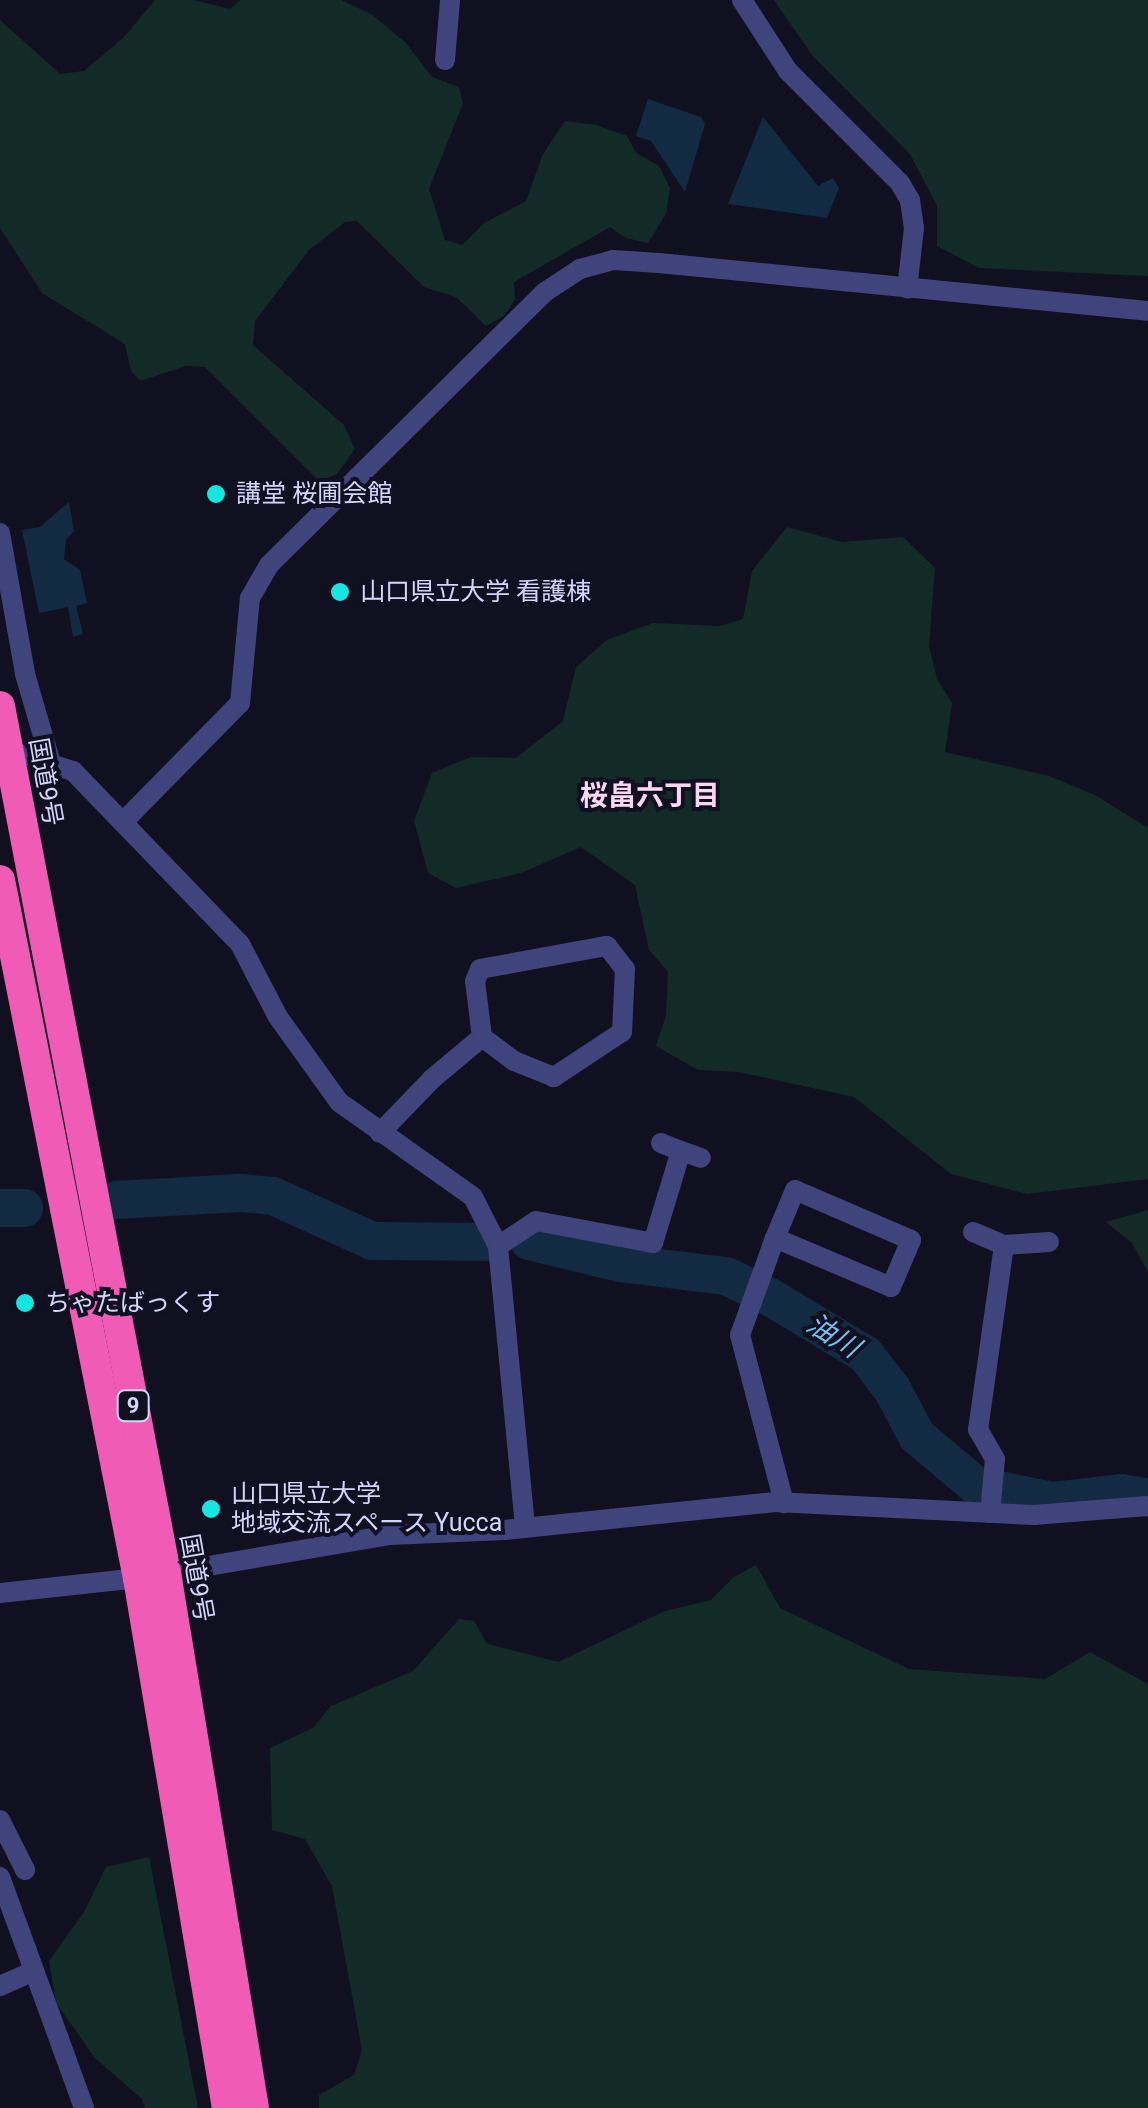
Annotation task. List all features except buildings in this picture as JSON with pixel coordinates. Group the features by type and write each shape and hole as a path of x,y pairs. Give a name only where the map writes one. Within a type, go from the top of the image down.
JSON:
{"highway":[{"name":"国道9号","path":"0,706 4,753 152,1576 254,2108"},
{"name":"国道9号","path":"0,880 152,1576 227,2108"}],"street":[{"path":"446,60 450,0"},
{"path":"742,0 760,35 788,71 900,183 910,200 914,228 907,289"},
{"path":"125,820 240,703 250,598 269,565 545,292 580,269 613,260 1148,311"},
{"path":"0,533 26,674 50,760"},
{"path":"4,753 50,760 73,771 125,820 240,944 278,1017 339,1102 474,1197 498,1246 526,1527"},
{"path":"607,946 626,968 622,1032 554,1077 514,1060 482,1037 475,981 480,969 607,946"},
{"path":"380,1133 432,1079 482,1037"},
{"path":"498,1246 536,1221 654,1243 671,1147 701,1158"},
{"path":"776,1238 890,1286 910,1240 795,1190 776,1238 740,1336 784,1503"},
{"path":"972,1232 1004,1245 1049,1242"},
{"path":"990,1513 996,1459 978,1430 1004,1245"},
{"path":"0,1593 152,1576 390,1535 526,1527 784,1503 1034,1515 1148,1506"},
{"path":"0,1820 25,1870"},
{"path":"0,1877 84,2108"},
{"path":"0,1986 32,1972"}],"green space":[{"path":"155,0 194,0 230,9 241,0 341,0 371,14 406,43 432,77 459,87 463,103 429,189 445,240 462,245 484,223 526,201 543,154 565,121 596,125 627,136 636,153 659,166 670,188 666,214 648,243 626,238 610,227 514,282 515,299 504,316 486,326 456,297 424,287 357,221 345,222 309,250 255,321 253,345 344,425 355,449 337,474 319,481 205,367 186,366 140,381 131,371 125,344 42,293 0,228 0,20 60,74 84,71 123,38"},
{"path":"774,0 1148,0 1148,276 979,268 937,246 937,206 910,154 812,55"},
{"path":"787,527 842,542 903,537 935,568 929,646 937,679 952,703 945,752 1049,776 1095,795 1148,828 1148,1179 1027,1194 951,1174 854,1097 739,1072 698,1070 656,1046 666,1016 668,972 649,950 635,885 581,847 521,873 456,888 428,873 414,821 432,773 471,757 516,758 563,721 576,667 607,640 653,623 720,626 743,619 752,571"},
{"path":"1148,1210 1148,1272 1132,1243 1106,1222"},
{"path":"756,1565 780,1608 909,1669 1045,1679 1090,1652 1148,1684 1148,2108 319,2108 319,2095 354,2075 362,2050 332,1886 305,1839 272,1830 270,1748 313,1728 331,1706 413,1671 459,1619 474,1621 487,1644 558,1662 665,1611 711,1600 734,1577"},
{"path":"149,1857 198,2108 145,2108 142,2099 95,2058 56,2003 49,1961 84,1912 106,1867"}],"water":[{"path":"648,99 701,117 705,124 685,192 651,141 636,136"},
{"path":"763,117 818,186 833,178 839,188 827,218 728,204"},
{"path":"69,502 74,531 66,540 64,559 80,570 87,603 76,606 83,634 73,637 68,607 39,613 22,530 40,527"}],"waterway":[{"name":"油川","path":"116,1200 240,1193 273,1196 372,1241 487,1242"},
{"name":"油川","path":"0,1208 24,1208"},
{"name":"油川","path":"529,1241 620,1263 726,1276 770,1297 865,1354 892,1389 917,1436 975,1485 1052,1501 1121,1493 1148,1498"}],"place":[{"name":"講堂 桜圃会館","path":"216,494"},
{"name":"山口県立大学 看護棟","path":"340,592"},
{"name":"ちゃたばっくす","path":"25,1303"},
{"name":"山口県立大学 地域交流スペース Yucca","path":"211,1509"}],"district":[{"name":"桜畠六丁目","path":"650,796"}]}
